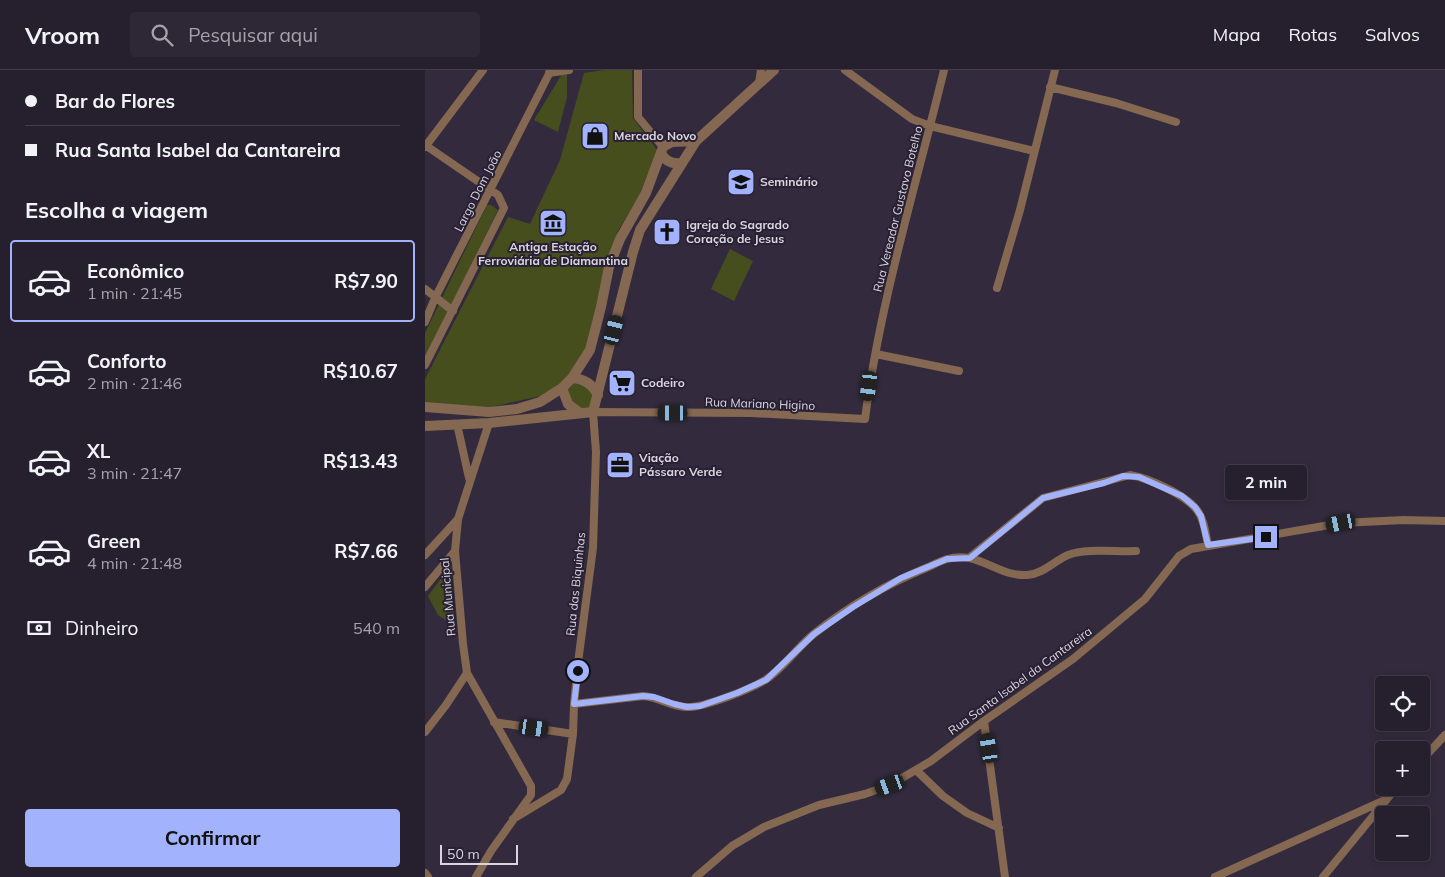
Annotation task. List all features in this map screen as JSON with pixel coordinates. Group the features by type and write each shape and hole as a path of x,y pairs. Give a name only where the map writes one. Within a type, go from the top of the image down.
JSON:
{"street":[{"path":"425,365 504,208 498,195 425,146 483,70"},
{"path":"550,71 569,70"},
{"path":"638,70 638,117 662,150 664,158 668,162 680,164"},
{"path":"759,83 761,70"},
{"path":"425,426 489,423 593,412 640,230 695,141 774,70"},
{"path":"845,70 912,119 930,126 1034,151"},
{"name":"Rua Vereador Gustavo Botelho","path":"865,419 871,369 876,354 890,284 944,70"},
{"path":"997,288 1020,210 1055,70"},
{"name":"Largo Dom João","path":"425,322 435,298 550,71"},
{"path":"1051,87 1116,103 1176,122"},
{"path":"425,408 489,412 517,409 540,402 562,388 573,378 590,350 609,267 619,238 646,193 662,150 672,142 695,141"},
{"path":"425,289 453,311"},
{"path":"876,354 959,371"},
{"path":"573,378 581,378 588,382 598,395"},
{"path":"562,388 568,404 580,413"},
{"name":"Rua Mariano Higino","path":"593,412 751,413 865,419"},
{"name":"Rua das Biquinhas","path":"513,820 561,790 567,779 593,548 596,452 593,412"},
{"path":"425,555 458,519 489,423"},
{"path":"457,424 470,480"},
{"path":"970,558 1043,498 1130,475 1139,477 1182,496 1195,507 1201,516 1208,545"},
{"name":"Rua Municipal","path":"458,519 455,551 467,673"},
{"name":"Rua Santa Isabel da Cantareira","path":"696,877 732,846 764,828 819,806 865,794 890,785 931,761 1073,660 1145,599 1179,556 1191,549 1341,523 1404,520 1445,522"},
{"path":"425,586 455,551"},
{"path":"574,704 643,696 654,697 687,707 700,706 737,693 766,680 814,634 853,607 901,578 947,559 970,558 1013,573 1027,575 1040,571 1069,555 1085,552 1136,552"},
{"path":"425,732 467,673 531,788 531,794 491,851 476,877"},
{"path":"985,721 1005,877"},
{"path":"494,722 573,734"},
{"path":"1430,751 1445,735"},
{"path":"916,770 943,796 967,813 999,828"},
{"path":"1323,877 1389,796"},
{"path":"1215,877 1385,800"},
{"path":"425,873 428,877"}],"green space":[{"path":"604,70 632,70 633,118 657,150 646,184 618,231 611,251 587,347 565,381 541,396 490,407 425,403 425,379 508,217 530,224 560,160 584,73"},
{"path":"562,74 567,75 567,97 558,132 534,120"},
{"path":"487,205 491,205 498,210 425,358 425,333"},
{"path":"730,249 753,261 734,301 711,289"},
{"path":"573,381 580,381 595,395 591,410 574,408 565,389"},
{"path":"451,565 455,626 438,615 428,596"}],"place":[{"name":"Mercado Novo","path":"595,136"},
{"name":"Seminário","path":"741,182"},
{"name":"Antiga Estação Ferroviária de Diamantina","path":"553,223"},
{"name":"Igreja do Sagrado Coração de Jesus","path":"667,232"},
{"name":"Codeiro","path":"622,383"},
{"name":"Viação Pássaro Verde","path":"620,465"}],"route":[{"path":"578,671 574,704 643,696 654,697 687,707 700,706 737,693 766,680 814,634 853,607 901,578 947,559 970,558 1043,498 1104,483 1123,476 1139,477 1182,496 1195,507 1201,516 1208,545 1266,537"}]}
